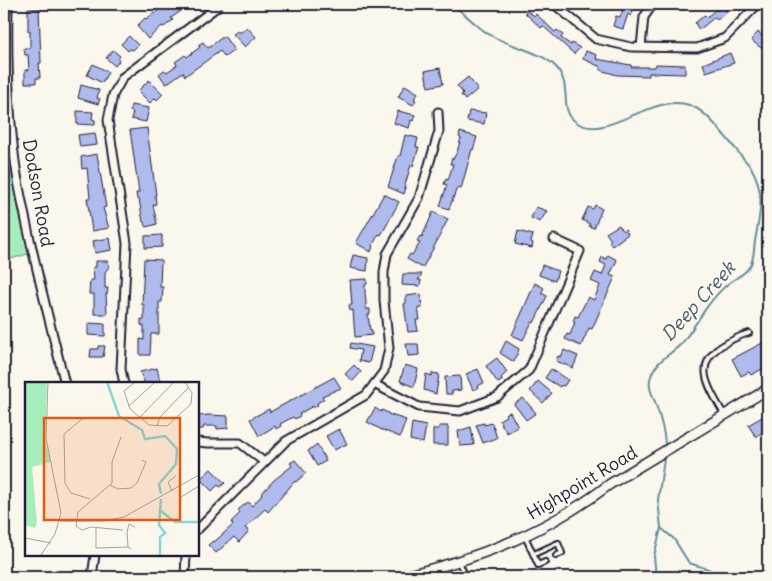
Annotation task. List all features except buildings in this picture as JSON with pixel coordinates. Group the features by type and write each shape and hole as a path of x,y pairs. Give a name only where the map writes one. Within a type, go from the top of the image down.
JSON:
{"street":[{"name":"Dodson Road","path":"8,4 7,54 9,99 17,173 26,223 65,382"},
{"path":"554,4 596,39 631,47 697,48 725,38 758,4"},
{"path":"641,47 644,17 653,4"},
{"path":"124,382 122,369 127,243 108,120 113,95 123,76 218,7"},
{"path":"199,529 286,441 366,395 384,371 389,348 384,301 384,272 388,254 419,198 439,131 438,112"},
{"path":"374,384 419,408 460,410 497,397 529,370 580,251 554,239"},
{"name":"Highpoint Road","path":"400,577 459,562 525,536 592,499 610,484 725,416 768,388"},
{"path":"199,442 240,443 264,462"},
{"path":"92,577 95,556"},
{"path":"185,577 186,556"}],"lane":[{"path":"725,416 707,381 704,371 705,364 714,351 749,333"},
{"path":"525,536 538,565 545,562"},
{"path":"534,554 558,543 562,553 556,556"},
{"path":"459,562 466,577"}],"green space":[{"path":"4,4 5,132 38,251 4,261"}],"waterway":[{"name":"Deep Creek","path":"450,4 486,33 534,53 556,67 564,82 568,111 576,122 588,127 602,126 663,104 679,103 694,107 701,111 724,134 751,167 756,177 759,186 760,212 751,264 744,273 729,283 715,297 682,343 653,370 650,387 658,410 665,446"},
{"name":"Deep Creek","path":"656,577 654,556 661,528 658,500 664,459"},
{"path":"661,528 674,539 689,563 708,569 723,577"}]}
